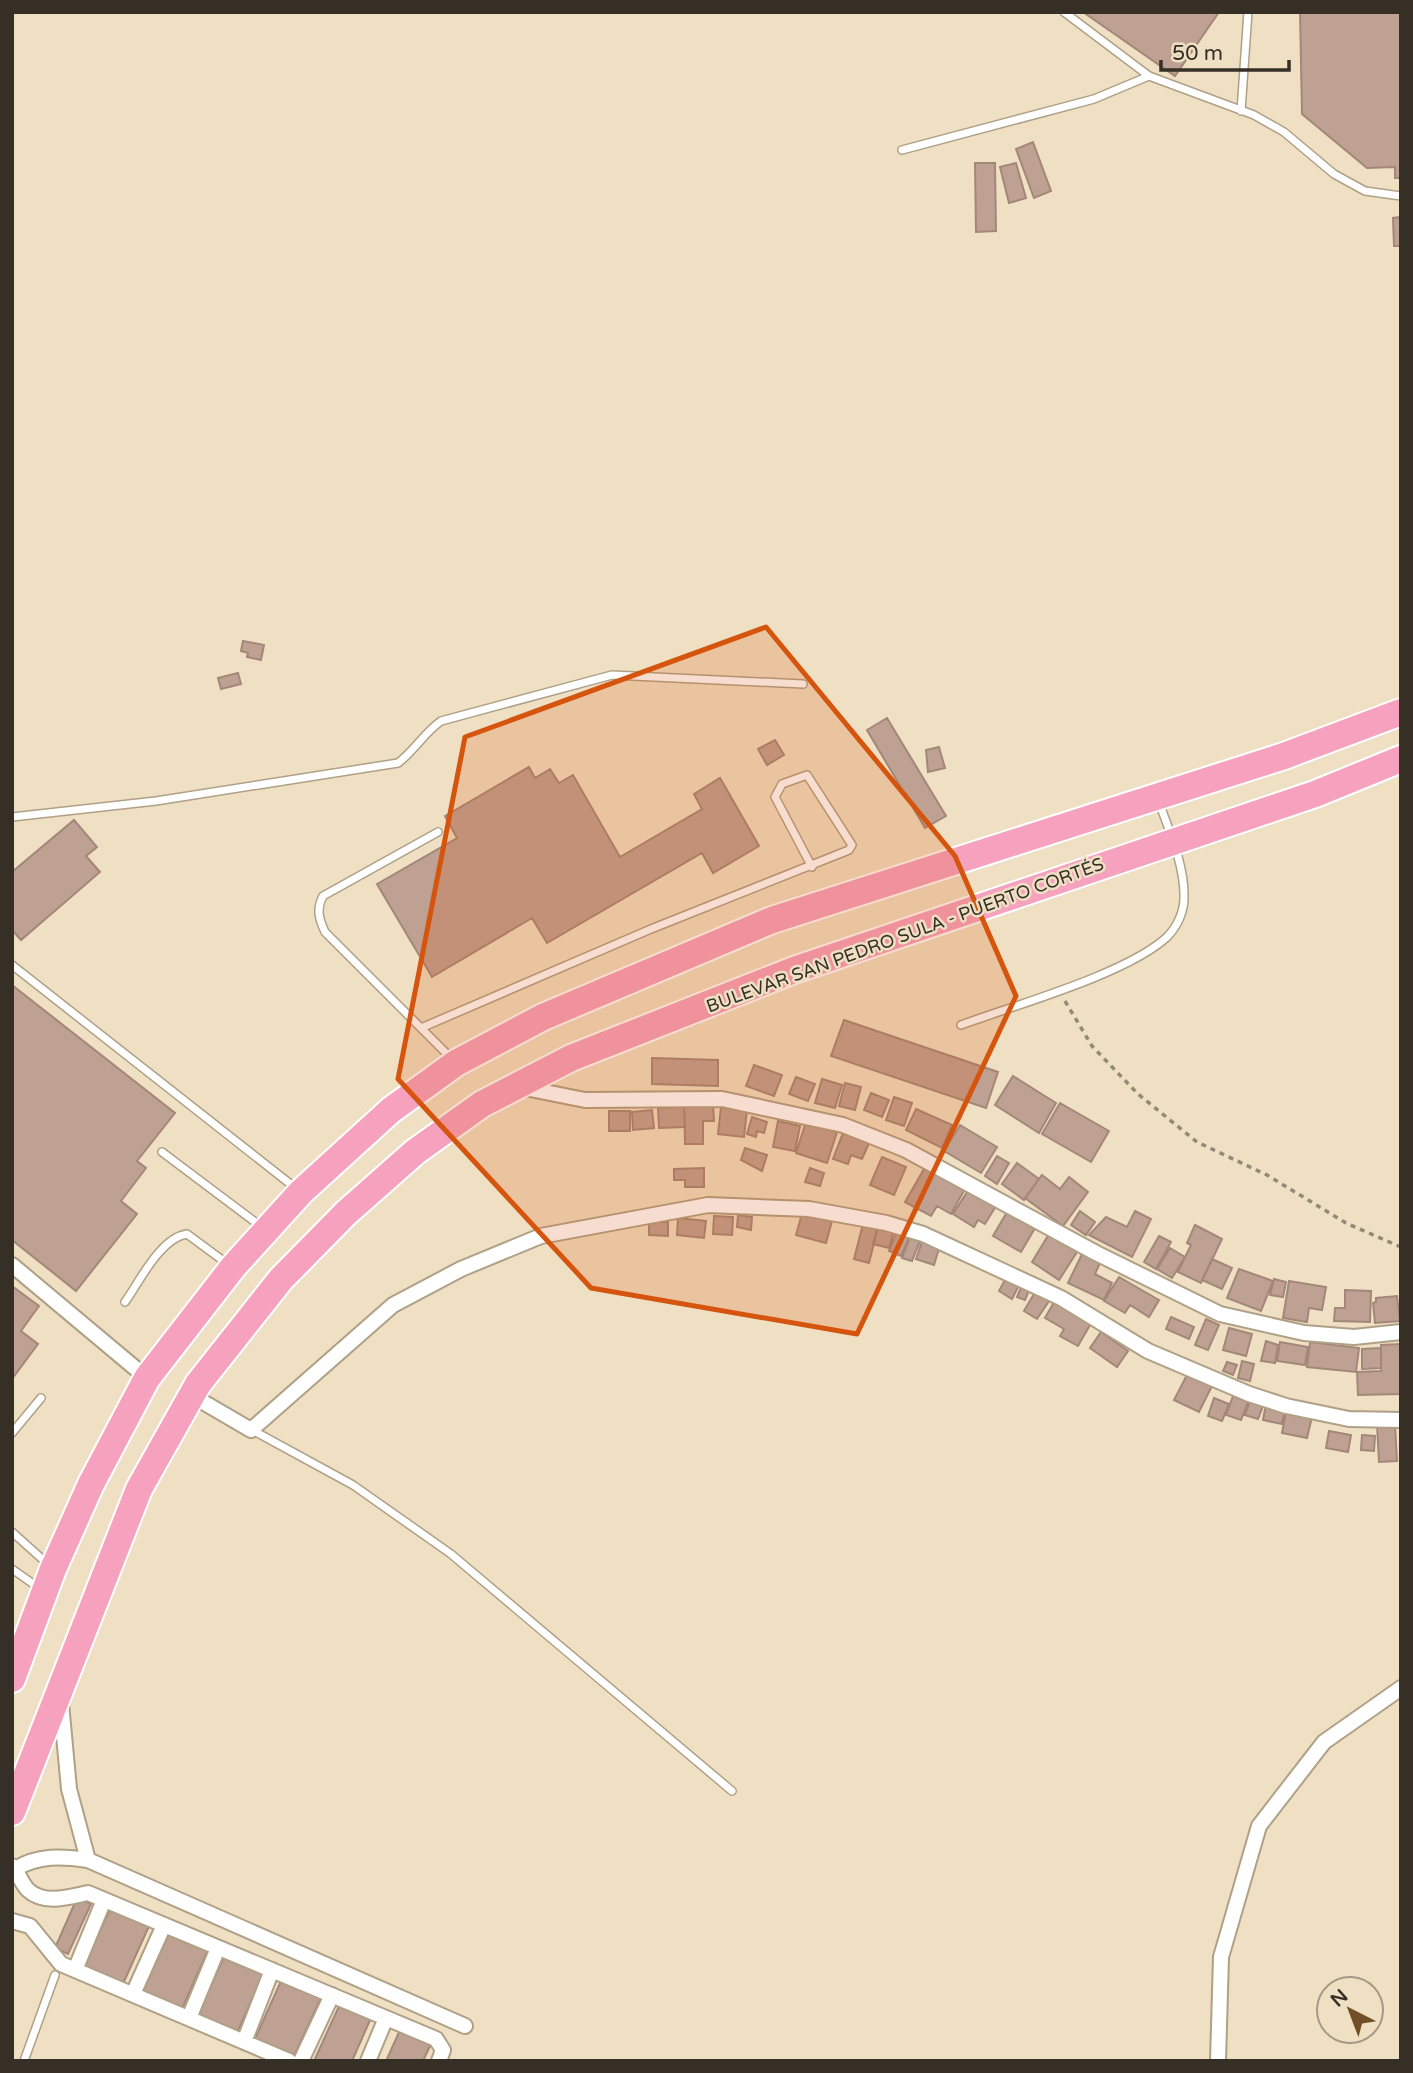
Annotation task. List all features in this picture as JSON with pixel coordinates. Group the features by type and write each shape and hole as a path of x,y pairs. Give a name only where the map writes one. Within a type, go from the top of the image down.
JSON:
{"highway":[{"path":"12,1679 49,1581 91,1484 147,1378 233,1267 300,1192 391,1110 456,1063 543,1017 772,920 1284,756 1401,712"},
{"name":"BULEVAR SAN PEDRO SULA - PUERTO CORTÉS","path":"12,1812 139,1489 191,1395 281,1279 346,1213 415,1152 482,1104 571,1058 794,970 1172,840 1315,794 1401,759"}],"street":[{"path":"515,1086 585,1100 722,1099 843,1125 917,1156 1120,1266 1220,1314 1304,1333 1354,1337 1401,1332"},
{"path":"191,1395 251,1430 393,1305 461,1269 541,1236 708,1205 809,1209 886,1223 923,1234 1061,1298 1148,1351 1249,1394 1286,1406 1349,1419 1401,1420"},
{"path":"12,1265 147,1378"},
{"path":"1218,2061 1221,1957 1259,1826 1324,1742 1401,1688"},
{"path":"60,1692 69,1789 88,1860"},
{"path":"439,2061 443,2050 436,2039 89,1893 58,1899 42,1898 29,1892 14,1867 46,1857 88,1860 465,2026"},
{"path":"75,1969 104,1900"},
{"path":"12,1921 30,1926 61,1964 289,2061"},
{"path":"133,1994 164,1925"},
{"path":"189,2018 218,1948"},
{"path":"244,2042 272,1970"},
{"path":"300,2061 332,1996"},
{"path":"368,2061 386,2018"}],"lane":[{"path":"1064,12 1149,76 1241,111 1284,132 1334,174 1365,191 1401,196"},
{"path":"1241,111 1248,12"},
{"path":"902,150 1094,99 1149,76"},
{"path":"12,817 156,801 398,763 416,749 427,731 441,721 612,675 803,684"},
{"path":"421,1028 651,929 812,867 849,850 852,845 807,775 782,784 775,797 812,867"},
{"path":"961,1025 1059,989 1148,951 1168,936 1178,923 1184,898 1172,840 1157,796"},
{"path":"438,832 323,895 318,904 319,919 325,932 456,1063"},
{"path":"12,965 300,1192"},
{"path":"162,1152 266,1230"},
{"path":"125,1302 168,1243 178,1236 187,1234 233,1267"},
{"path":"12,1433 41,1398"},
{"path":"251,1430 353,1485 451,1554 732,1791"},
{"path":"12,1532 49,1581"},
{"path":"12,1569 49,1581"},
{"path":"24,2061 55,1975"}],"path":[{"path":"1059,989 1092,1046 1138,1094 1197,1142 1266,1175 1346,1223 1401,1247"}],"highlighted area":[{"path":"766,627 955,856 1016,996 857,1334 591,1288 398,1079 465,737"}],"building":[{"path":"1083,12 1219,12 1175,76"},
{"path":"1300,12 1401,12 1401,178 1395,178 1395,167 1367,168 1302,114"},
{"path":"1033,142 1051,191 1034,198 1016,149"},
{"path":"975,163 995,163 996,231 976,232"},
{"path":"1016,163 1026,198 1009,203 1000,167"},
{"path":"1401,217 1401,246 1394,246 1393,218"},
{"path":"243,641 264,645 261,660 247,657 248,653 241,651"},
{"path":"238,673 241,684 221,689 218,678"},
{"path":"887,718 946,816 925,828 867,730"},
{"path":"775,740 784,755 767,765 758,749"},
{"path":"939,747 945,768 928,772 926,750"},
{"path":"529,767 535,778 550,769 559,783 573,775 620,857 702,809 694,794 720,778 759,846 713,873 702,853 547,943 532,918 432,977 377,884 457,838 445,816"},
{"path":"74,820 97,847 86,856 100,872 21,940 12,930 12,872"},
{"path":"12,985 175,1113 137,1161 146,1168 121,1201 137,1214 76,1291 12,1240"},
{"path":"844,1020 998,1072 986,1108 831,1056"},
{"path":"652,1058 718,1060 718,1086 652,1084"},
{"path":"754,1065 782,1075 774,1096 746,1086"},
{"path":"1013,1076 1056,1103 1039,1133 995,1105"},
{"path":"796,1077 815,1084 808,1101 789,1094"},
{"path":"822,1079 842,1085 835,1108 815,1103"},
{"path":"845,1083 861,1087 855,1110 839,1106"},
{"path":"871,1093 889,1100 882,1117 864,1110"},
{"path":"894,1097 912,1103 904,1126 886,1120"},
{"path":"713,1103 714,1121 703,1121 703,1144 685,1144 684,1104"},
{"path":"1060,1103 1109,1131 1091,1162 1042,1134"},
{"path":"684,1107 685,1127 659,1128 658,1108"},
{"path":"721,1107 747,1110 744,1137 718,1134"},
{"path":"916,1109 952,1125 942,1148 906,1130"},
{"path":"652,1110 654,1128 633,1130 632,1112"},
{"path":"609,1111 630,1111 630,1131 609,1131"},
{"path":"752,1117 767,1122 764,1133 757,1131 756,1137 747,1134"},
{"path":"778,1121 800,1126 795,1151 773,1147"},
{"path":"806,1122 837,1132 827,1163 796,1153"},
{"path":"960,1125 997,1147 981,1173 944,1151"},
{"path":"843,1133 869,1143 862,1159 851,1155 848,1164 833,1159"},
{"path":"745,1148 767,1155 762,1171 741,1160"},
{"path":"997,1156 1009,1163 997,1184 985,1176"},
{"path":"882,1157 906,1167 894,1195 870,1185"},
{"path":"1017,1163 1039,1179 1024,1200 1002,1184"},
{"path":"925,1167 965,1189 951,1214 937,1206 931,1216 905,1202"},
{"path":"704,1168 704,1187 685,1187 685,1180 674,1180 674,1169"},
{"path":"810,1168 824,1173 820,1186 805,1182"},
{"path":"1042,1175 1060,1189 1069,1177 1088,1192 1063,1226 1025,1198"},
{"path":"969,1189 996,1206 985,1224 978,1220 974,1227 953,1214"},
{"path":"803,1210 833,1217 826,1243 796,1235"},
{"path":"1080,1211 1095,1222 1086,1235 1071,1225"},
{"path":"1135,1211 1151,1219 1132,1257 1089,1235 1106,1217 1127,1227"},
{"path":"1007,1212 1035,1228 1021,1252 993,1236"},
{"path":"738,1215 752,1217 751,1230 737,1227"},
{"path":"714,1216 733,1217 732,1235 713,1234"},
{"path":"678,1218 706,1221 704,1238 677,1235"},
{"path":"864,1220 879,1223 869,1263 854,1259"},
{"path":"649,1222 668,1222 668,1236 649,1235"},
{"path":"1195,1225 1222,1239 1201,1283 1178,1272 1191,1245 1187,1243"},
{"path":"878,1226 894,1230 889,1248 873,1244"},
{"path":"912,1232 922,1236 912,1261 902,1258"},
{"path":"896,1233 909,1238 901,1256 889,1251"},
{"path":"1049,1234 1077,1252 1059,1280 1032,1262"},
{"path":"924,1236 941,1242 934,1265 916,1259"},
{"path":"1159,1236 1171,1242 1156,1269 1144,1262"},
{"path":"1170,1248 1185,1257 1172,1278 1157,1269"},
{"path":"1082,1254 1100,1263 1095,1274 1112,1283 1104,1300 1068,1283"},
{"path":"1212,1259 1232,1268 1222,1289 1202,1280"},
{"path":"1239,1269 1273,1281 1261,1311 1227,1298"},
{"path":"1119,1277 1159,1300 1149,1317 1130,1305 1125,1313 1104,1301"},
{"path":"1006,1278 1019,1285 1012,1299 999,1291"},
{"path":"1274,1279 1286,1282 1283,1297 1270,1295"},
{"path":"1289,1281 1326,1287 1322,1310 1309,1308 1307,1322 1283,1318"},
{"path":"1022,1285 1030,1288 1025,1300 1017,1297"},
{"path":"12,1286 39,1306 21,1331 38,1344 12,1379"},
{"path":"1037,1289 1051,1298 1037,1319 1024,1311"},
{"path":"1345,1290 1371,1291 1370,1322 1334,1321 1335,1308 1345,1308"},
{"path":"1397,1296 1400,1321 1375,1323 1373,1303 1376,1298"},
{"path":"1057,1297 1094,1318 1078,1346 1060,1336 1064,1329 1045,1318"},
{"path":"1171,1317 1194,1327 1189,1339 1166,1329"},
{"path":"1206,1319 1219,1325 1208,1350 1195,1345"},
{"path":"1229,1328 1252,1334 1246,1356 1223,1350"},
{"path":"1101,1332 1128,1351 1117,1367 1090,1348"},
{"path":"1266,1341 1278,1345 1275,1363 1261,1361"},
{"path":"1280,1342 1308,1347 1305,1365 1277,1361"},
{"path":"1310,1342 1359,1348 1356,1372 1307,1367"},
{"path":"1401,1344 1401,1394 1358,1395 1357,1372 1381,1371 1381,1345"},
{"path":"1381,1348 1381,1368 1362,1369 1362,1349"},
{"path":"1242,1361 1254,1364 1250,1381 1238,1378"},
{"path":"1227,1362 1237,1365 1233,1375 1223,1371"},
{"path":"1189,1371 1214,1382 1199,1412 1174,1400"},
{"path":"1233,1396 1248,1402 1241,1420 1226,1415"},
{"path":"1214,1398 1229,1404 1222,1421 1208,1416"},
{"path":"1251,1398 1264,1403 1258,1419 1245,1415"},
{"path":"1266,1404 1285,1408 1282,1424 1263,1420"},
{"path":"1286,1412 1312,1417 1307,1438 1282,1433"},
{"path":"1395,1424 1397,1461 1379,1462 1377,1425"},
{"path":"1329,1431 1351,1435 1348,1452 1326,1448"},
{"path":"1362,1435 1375,1436 1374,1451 1361,1450"},
{"path":"77,1898 91,1904 68,1954 55,1948"},
{"path":"110,1909 149,1926 123,1984 83,1967"},
{"path":"169,1933 208,1950 182,2009 143,1991"},
{"path":"224,1957 263,1975 237,2033 197,2015"},
{"path":"281,1981 321,1998 294,2056 255,2039"},
{"path":"340,2004 371,2018 352,2061 314,2061"},
{"path":"400,2030 431,2044 423,2061 386,2061"}]}
